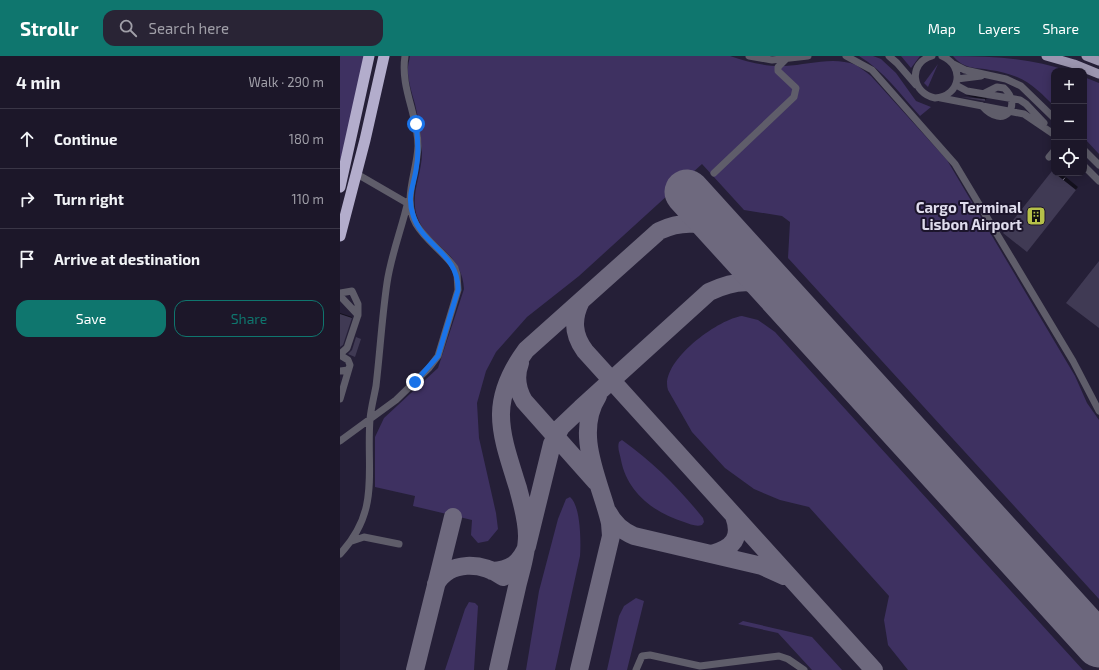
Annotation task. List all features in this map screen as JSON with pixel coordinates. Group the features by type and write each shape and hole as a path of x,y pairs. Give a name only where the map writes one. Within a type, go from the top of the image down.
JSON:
{"highway":[{"path":"340,187 370,56"},
{"path":"340,236 357,174 384,56"}],"main road":[{"path":"1046,56 1074,64 1099,74"},
{"path":"1086,56 1099,61"}],"street":[{"path":"340,554 352,542 362,523 366,505 370,477 370,420 376,388 388,274 416,169 418,135 405,90 405,56"},
{"path":"749,56 762,59 786,59 808,56"},
{"path":"846,56 872,70 955,164 1072,361 1099,411"},
{"path":"889,56 926,95 1010,110 1024,114 1051,133"},
{"path":"918,88 915,82 917,67 921,62 932,56"},
{"path":"942,56 965,70 985,76 1006,79 1022,86 1051,115"},
{"path":"714,173 794,97 796,88 778,71 762,59"},
{"path":"778,71 778,67 786,59"},
{"path":"940,98 950,93 957,82 957,70 953,63"},
{"path":"957,82 985,76"},
{"path":"957,82 967,91 984,93 997,87 1004,88 1012,98 1026,104 1051,132"},
{"path":"1010,110 1012,98"},
{"path":"1087,153 1099,165"},
{"path":"1087,169 1099,181"},
{"path":"357,174 407,203"},
{"path":"340,441 396,400 435,361 443,341 458,290 458,274 455,268 416,225 410,207 409,195"},
{"path":"340,293 352,291 358,304 358,315 347,348 340,354 348,360 350,365 340,399"},
{"path":"340,296 358,315"},
{"path":"340,371 348,370"},
{"path":"352,542 364,537 399,544"},
{"path":"636,670 642,656 650,655 700,666 779,656 801,666 804,670"}],"path":[{"path":"1063,180 1066,176"}],"shaded area":[{"path":"340,56 365,56 340,163"},
{"path":"410,56 730,56 757,64 771,66 829,61 847,62 856,65 871,76 947,160 1075,376 1087,403 1099,420 1099,599 788,258 790,222 782,216 744,210 702,164 579,276 527,317 496,352 486,371 477,403 479,438 496,513 498,529 488,541 478,543 471,535 472,520 413,506 415,496 375,487 375,437 384,418 438,368 464,289 462,276 457,265 427,233 416,213 415,198 422,153 418,116 408,74"},
{"path":"859,56 873,56 881,59 896,73 916,101 931,107 920,116 884,76"},
{"path":"901,56 920,56 911,68"},
{"path":"953,56 1012,59 1040,63 1058,68 1051,68 1051,103 1028,83 1014,76 993,70 966,66"},
{"path":"938,64 928,87 924,83"},
{"path":"1087,78 1099,83 1099,154 1087,141"},
{"path":"742,316 758,320 775,332 1083,670 908,670 888,645 884,620 889,596 809,507 780,500 754,489 725,468 692,432 668,390 668,379 672,367 681,355 706,333 719,325"},
{"path":"622,440 655,466 685,496 703,518 704,522 702,525 698,526 673,518 652,507 644,500 629,482 624,471 618,446 619,442"},
{"path":"570,497 574,502 578,516 580,556 555,670 526,670 539,591 558,519 566,499"},
{"path":"636,598 644,601 627,670 607,670 619,616 624,606"},
{"path":"469,602 475,603 478,606 474,670 445,670 465,609"},
{"path":"743,621 812,637 842,670 812,670 778,633 738,624"}],"building":[{"path":"961,97 985,99 985,101"},
{"name":"Cargo Terminal Lisbon Airport","path":"1051,172 1051,176 1058,176 1076,190 1027,252 1003,233"},
{"path":"1099,261 1099,328 1066,303"},
{"path":"340,314 352,318 343,345 340,347"},
{"path":"356,337 361,339 355,357 348,354 352,350"}],"taxiway":[{"path":"498,670 524,562 527,542 524,512 506,450 501,417 502,401 506,385 514,369 526,350 659,231 677,225 694,224 712,228 728,237"},
{"path":"492,571 510,567 518,561 524,552 527,546 552,444 561,427 581,408 709,292 730,284 749,282 767,288 786,300"},
{"path":"581,301 576,314 575,327 578,339 585,351 874,670"},
{"path":"520,363 518,368 518,382 524,401 596,482"},
{"path":"579,670 611,536 610,523 591,459 588,443 588,427 591,411 598,396"},
{"path":"608,512 619,527 634,536 762,566 784,576"},
{"path":"712,554 725,549 734,541 737,530 734,516"},
{"path":"415,670 453,517"},
{"path":"436,584 442,576 449,571 458,567 467,566 486,568 503,577"}],"runway":[{"path":"687,192 1099,645"}],"place":[{"name":"Cargo Terminal Lisbon Airport","path":"1036,216"}],"route":[{"path":"415,382 429,368 438,356 458,290 458,274 455,268 416,225 410,207 409,195 414,180 418,148 416,124"}]}
